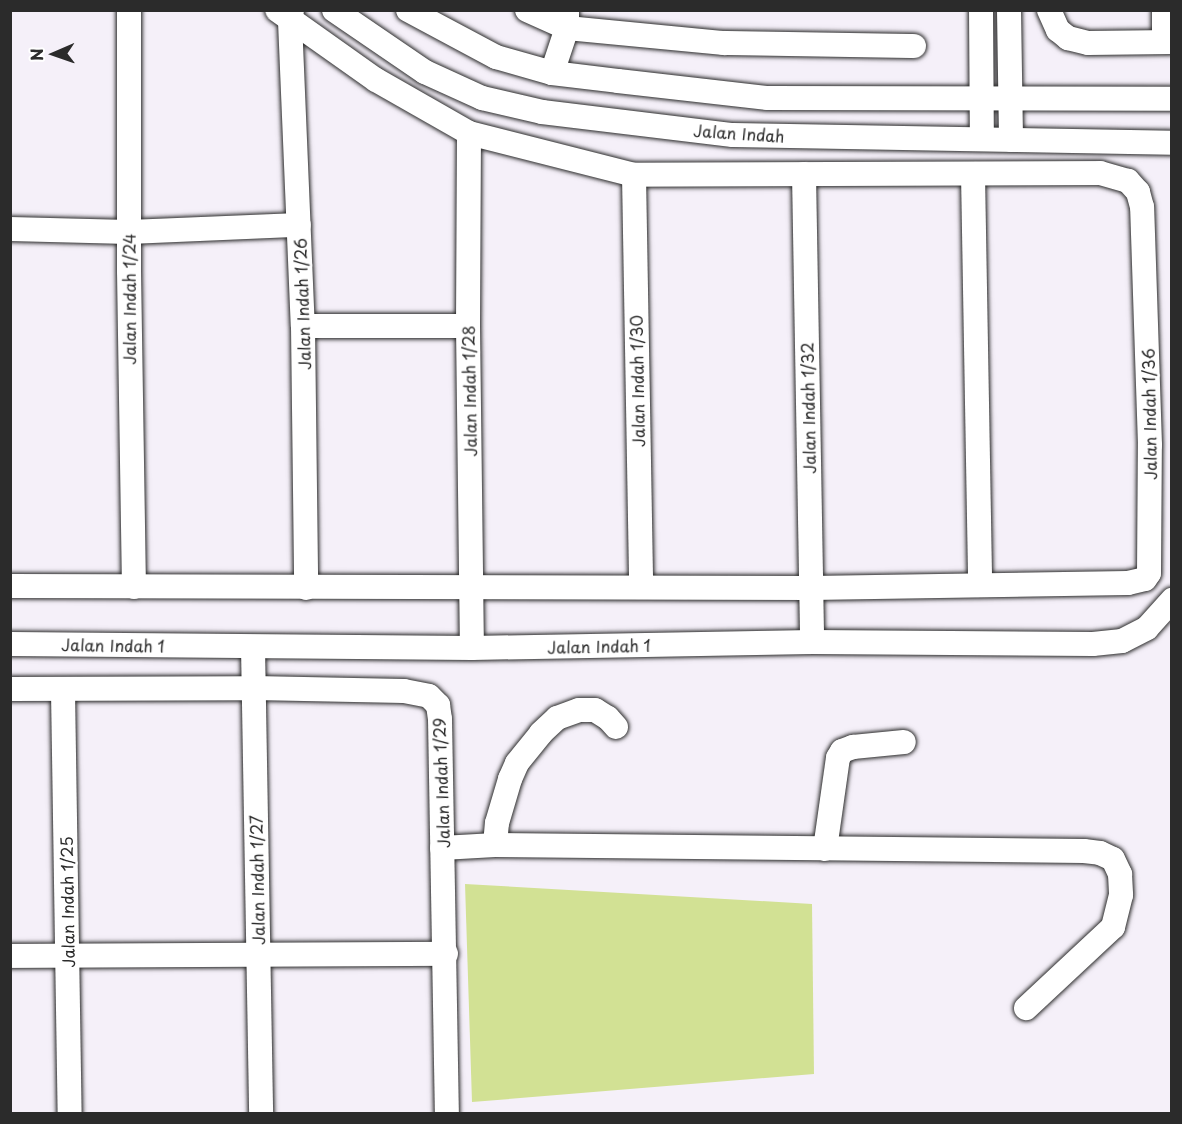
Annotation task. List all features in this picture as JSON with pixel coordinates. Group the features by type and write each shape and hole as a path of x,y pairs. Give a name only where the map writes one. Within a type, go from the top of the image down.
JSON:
{"street":[{"name":"Jalan Indah 1/24","path":"129,10 129,232 134,587"},
{"name":"Jalan Indah","path":"334,10 424,72 482,98 542,112 733,135 1172,143"},
{"path":"408,10 496,57 552,73 768,98 1172,99"},
{"path":"527,10 567,19 724,43 914,46"},
{"path":"981,10 982,139"},
{"path":"1009,10 1011,140"},
{"path":"1049,10 1058,30 1068,38 1088,43 1168,42 1164,10"},
{"path":"286,14 376,80 469,134 634,175 973,174 980,585"},
{"name":"Jalan Indah 1/26","path":"286,14 303,326 306,588"},
{"path":"552,73 567,19"},
{"name":"Jalan Indah 1/28","path":"469,134 468,326 472,648"},
{"name":"Jalan Indah 1/36","path":"10,586 812,588 1106,584 1137,582 1145,579 1151,568 1150,445 1142,207 1133,186 1115,175 1100,173 973,174"},
{"name":"Jalan Indah 1/32","path":"804,174 812,642"},
{"name":"Jalan Indah 1/30","path":"634,175 641,586"},
{"path":"10,230 129,232 299,225"},
{"path":"303,326 468,326"},
{"name":"Jalan Indah 1","path":"10,644 472,648 812,642 1094,644 1122,641 1148,628 1172,600"},
{"name":"Jalan Indah 1/27","path":"253,646 261,1113"},
{"name":"Jalan Indah 1/29","path":"10,689 63,691 254,688 404,691 429,696 438,705 440,719 446,954 447,1113"},
{"name":"Jalan Indah 1/25","path":"63,691 70,1113"},
{"path":"495,845 497,823 517,763 557,718 579,710 595,710 608,718 616,727"},
{"path":"825,849 838,758 842,751 853,747 904,742"},
{"path":"442,848 495,845 1084,851 1100,853 1113,859 1120,874 1120,895 1113,927 1026,1008"},
{"path":"10,956 446,954"}],"green space":[{"path":"465,884 812,904 814,1074 472,1102"}]}
